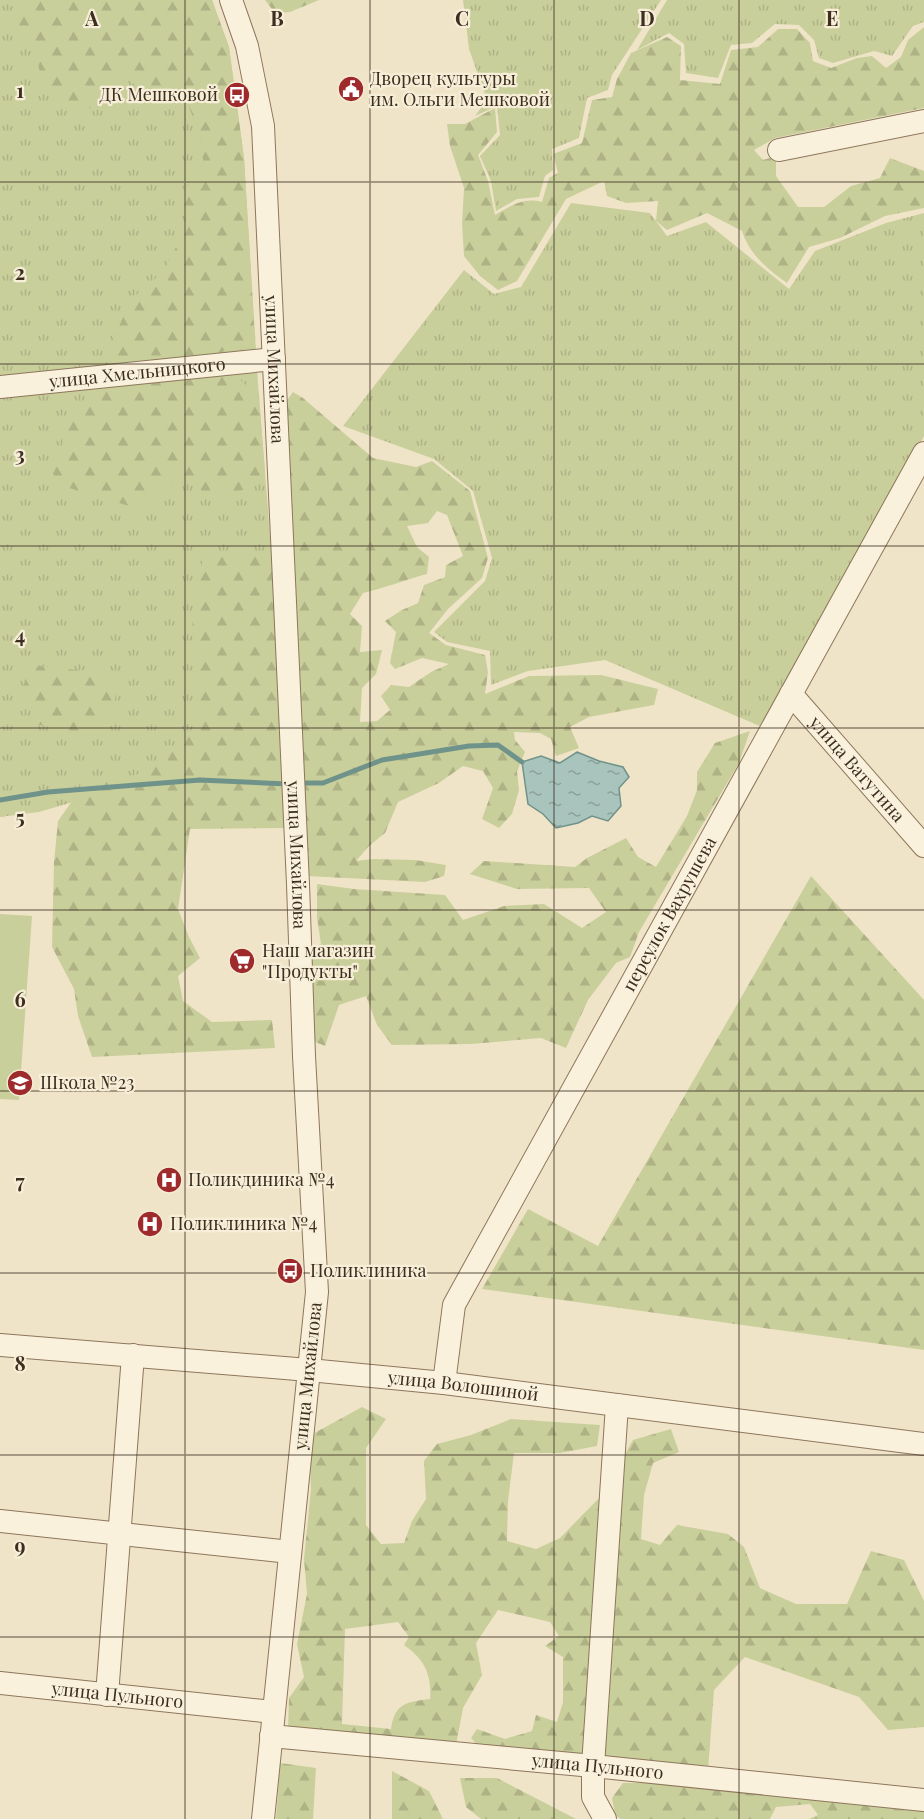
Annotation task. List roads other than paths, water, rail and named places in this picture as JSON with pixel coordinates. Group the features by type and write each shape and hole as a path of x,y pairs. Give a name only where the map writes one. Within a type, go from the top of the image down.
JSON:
{"street":[{"name":"улица Михайлова","path":"231,0 247,46 263,126 294,783 304,1056 317,1292 263,1819"},
{"path":"779,150 924,121"},
{"name":"улица Хмельницкого","path":"0,387 274,359"},
{"name":"переулок Вахрушева","path":"444,1383 454,1305 924,453"},
{"name":"улица Ватутина","path":"791,694 924,846"},
{"name":"улица Волошиной","path":"0,1345 444,1383 924,1443"},
{"path":"107,1695 133,1355"},
{"path":"605,1819 593,1797 593,1766 617,1405"},
{"path":"0,1521 290,1551"},
{"name":"улица Пульного","path":"0,1683 273,1712"},
{"name":"улица Пульного","path":"271,1736 924,1800"}],"water":[{"path":"577,752 623,767 629,777 619,788 621,806 608,821 592,816 578,823 556,828 543,814 528,804 522,762 541,756 560,763"}],"waterway":[{"path":"297,783 323,783 382,760 469,746 498,745 522,762"},
{"path":"0,800 48,792 200,780 288,784"}],"place":[{"name":"Дворец культуры им. Ольги Мешковой","path":"351,89"},
{"name":"ДК Мешковой","path":"237,95"},
{"name":"Наш магазин \"Продукты\"","path":"242,961"},
{"name":"Школа №23","path":"20,1083"},
{"name":"Поликдиника №4","path":"169,1180"},
{"name":"Поликлиника №4","path":"150,1224"},
{"name":"Поликлиника","path":"290,1271"}]}
